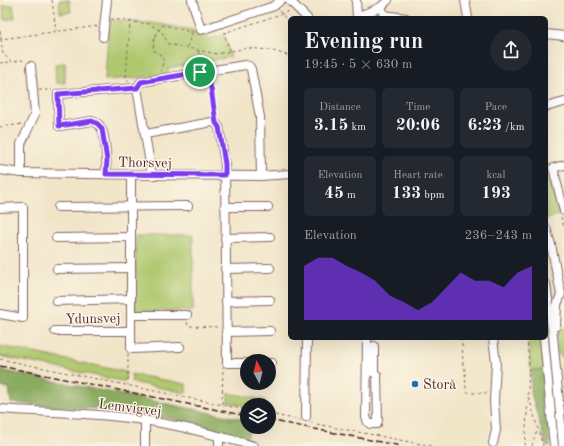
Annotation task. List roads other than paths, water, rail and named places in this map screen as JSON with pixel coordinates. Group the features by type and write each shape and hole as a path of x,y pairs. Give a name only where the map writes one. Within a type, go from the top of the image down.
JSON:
{"street":[{"path":"103,36 107,0"},
{"path":"192,0 201,30 278,3"},
{"path":"289,0 305,16"},
{"path":"356,0 357,16"},
{"path":"359,16 381,7 388,0"},
{"path":"465,0 468,16"},
{"path":"381,7 384,15 391,16"},
{"path":"548,34 564,36"},
{"path":"106,174 107,160 102,129 97,123 92,121 59,126 58,94 133,88 141,82 245,65 249,66 251,69 260,117 261,176"},
{"path":"21,173 21,144 36,114 31,66"},
{"path":"133,88 146,134 152,176"},
{"path":"548,107 564,102"},
{"path":"146,134 212,122 216,123 219,127 225,164 227,363 240,363"},
{"path":"564,165 553,168 564,211"},
{"name":"Thorsvej","path":"0,170 21,173 152,176 261,176 288,174"},
{"name":"Ydunsvej","path":"131,175 131,349 180,347"},
{"path":"58,207 188,206"},
{"path":"225,207 268,206"},
{"path":"0,208 23,208 23,318 0,314"},
{"path":"56,238 131,237"},
{"path":"225,238 270,237"},
{"path":"548,246 560,294 557,305 554,336"},
{"path":"57,269 131,268"},
{"path":"226,269 270,268"},
{"path":"548,297 554,336 563,446"},
{"name":"Ydunsvej","path":"56,301 131,300"},
{"path":"226,301 270,300"},
{"name":"Ydunsvej","path":"131,315 187,315"},
{"path":"226,329 270,331"},
{"name":"Ydunsvej","path":"55,331 131,330"},
{"path":"306,417 307,340"},
{"path":"367,340 370,361 374,373 377,375 378,420 377,424 370,424 366,417 366,389 370,361 374,346"},
{"path":"493,340 496,363 494,393 496,430 493,442"},
{"path":"545,340 556,365 554,446"},
{"path":"366,389 377,389"},
{"name":"Lemvigvej","path":"0,409 146,421 171,425 254,446"},
{"path":"145,446 146,421"},
{"path":"219,437 219,446"}],"railway":[{"path":"0,366 240,415"},
{"path":"276,421 401,446"}],"place":[{"name":"Storå","path":"415,384"}]}
